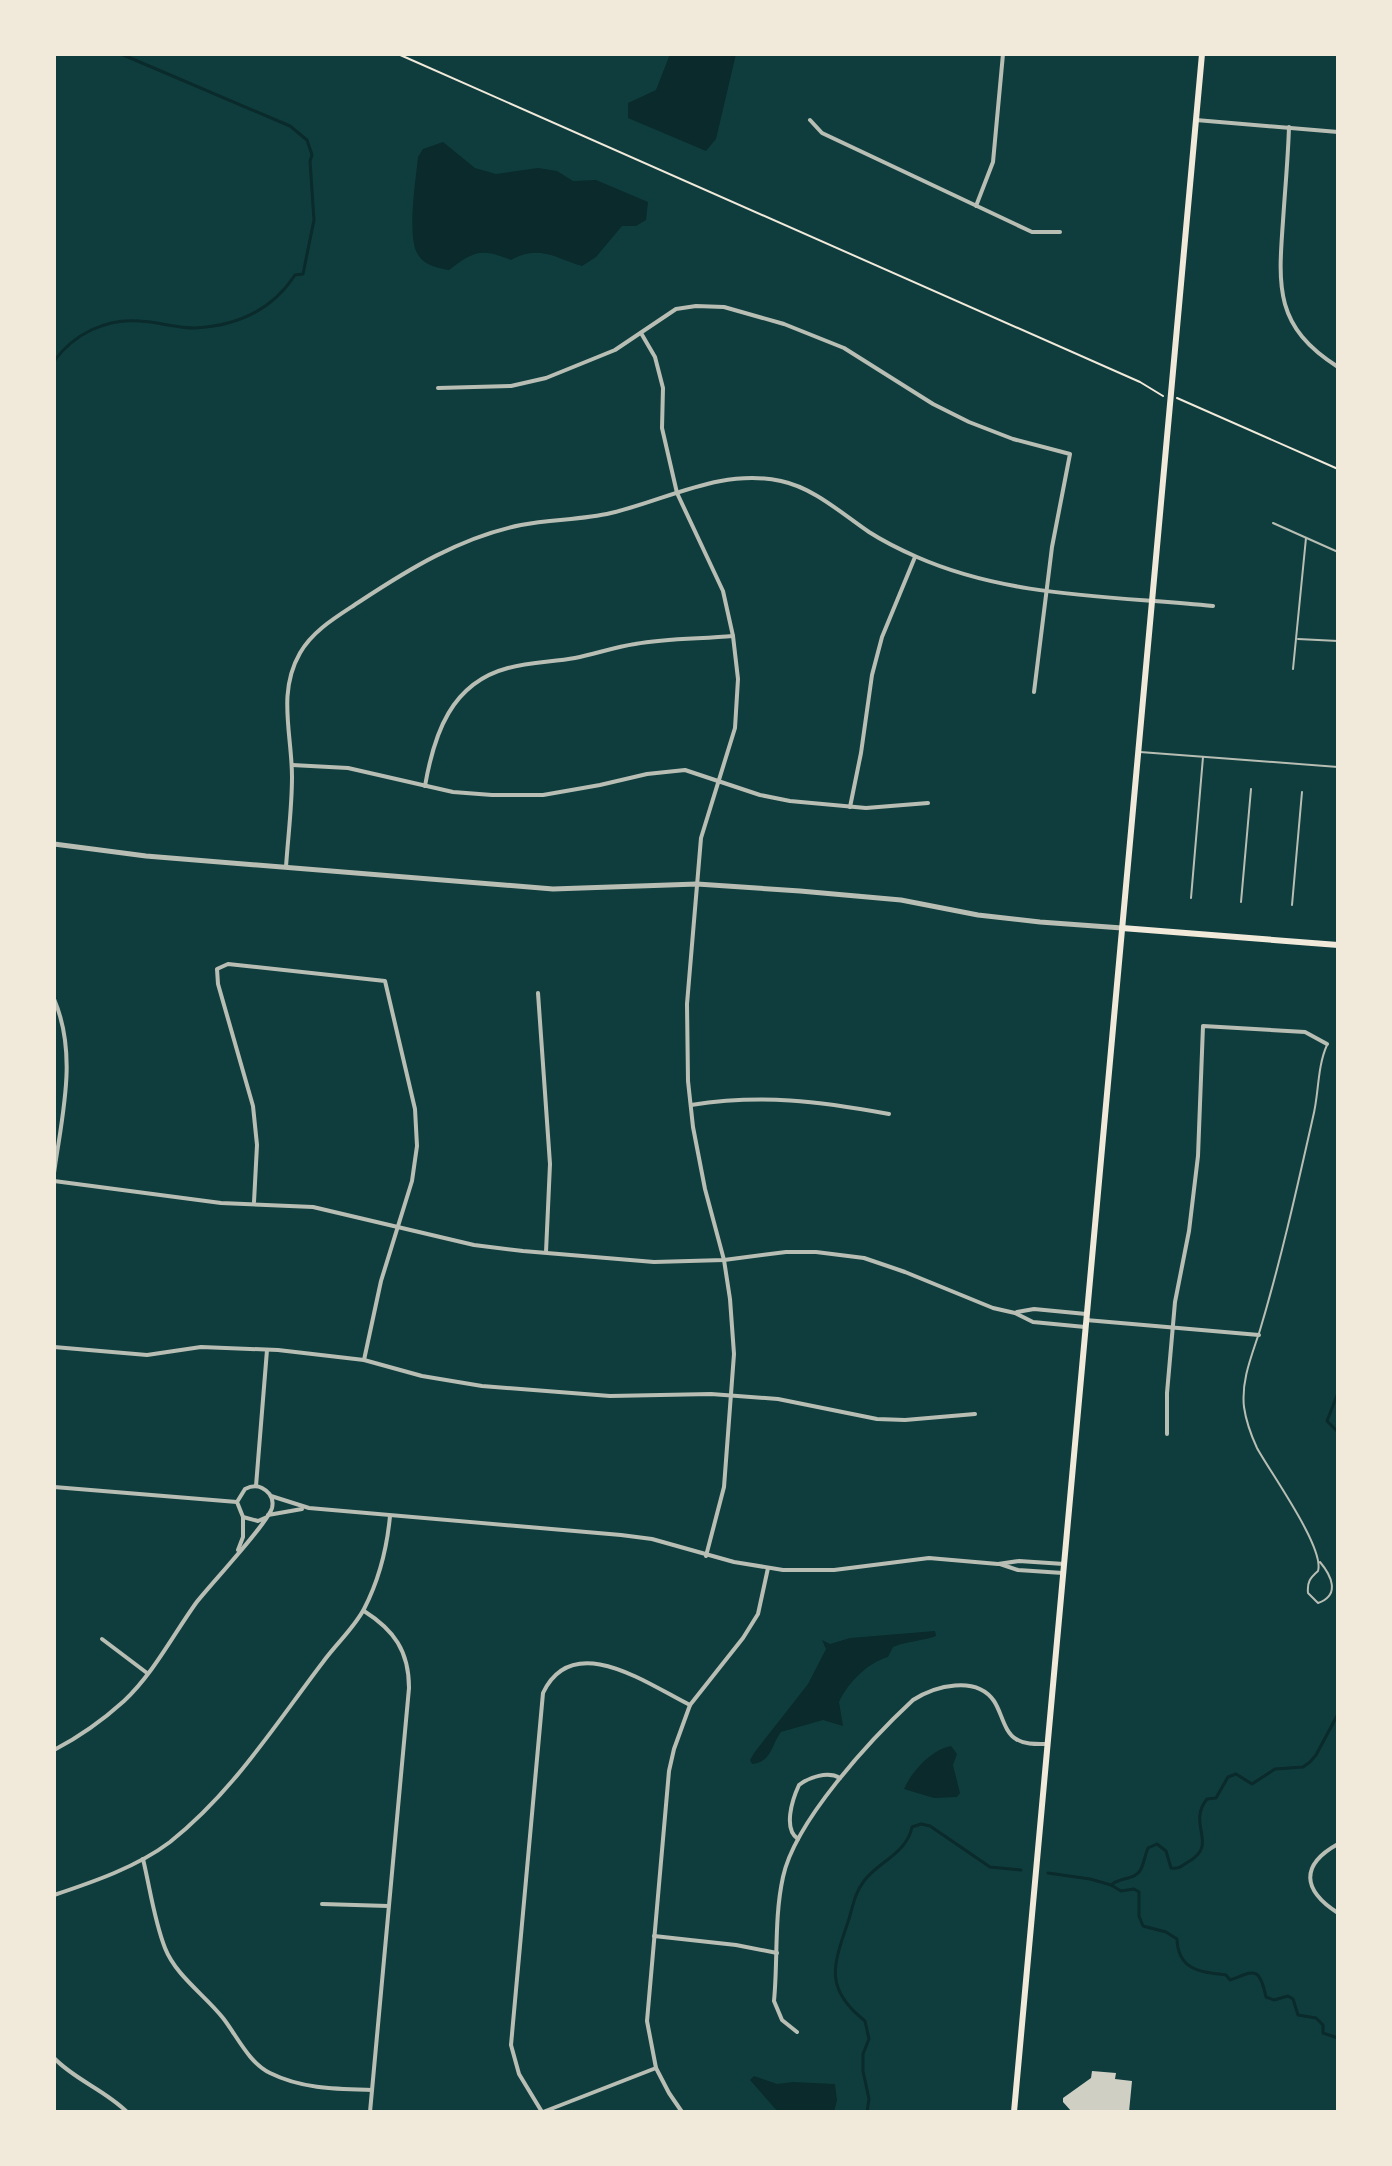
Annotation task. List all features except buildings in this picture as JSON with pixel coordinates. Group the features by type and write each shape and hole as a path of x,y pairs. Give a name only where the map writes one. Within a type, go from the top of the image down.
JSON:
{"main road":[{"path":"1014,2112 1202,54"},
{"path":"1122,928 1338,945"}],"street":[{"path":"976,206 993,162 1003,54"},
{"path":"810,120 822,133 1032,232 1060,232"},
{"path":"1196,120 1338,132"},
{"path":"1289,127 1281,291 1288,315 1299,334 1316,353 1338,367"},
{"path":"438,388 511,386 546,378 601,357 676,309 724,307 784,324 844,348 933,404 969,422 1013,439 1070,454 1034,692"},
{"path":"641,333 655,357 663,388 662,428 677,493 723,591 733,636 738,704 729,755 701,838 687,1015 691,1105 705,1189 724,1260 733,1329 732,1395 724,1487 706,1556"},
{"path":"286,867 292,765 286,718 287,686 300,652 323,626 425,560 472,539 521,525 609,514 720,480 759,477 784,481 812,492 873,535 915,557 955,572 1047,591 1213,606"},
{"path":"850,807 875,662 886,625 915,557"},
{"path":"425,786 440,725 460,698 494,673 637,643 733,636"},
{"path":"292,765 348,768 425,786 492,795 543,795 685,770 760,795 790,801 850,807 928,803"},
{"path":"54,844 124,854 553,889 697,884 901,900 978,915 1122,928"},
{"path":"254,1203 257,1145 253,1106 218,984 217,969 228,964 385,981 415,1109 417,1146 412,1181 381,1281 364,1360"},
{"path":"538,993 539,1043 550,1164 546,1252"},
{"path":"54,999 66,1041 68,1076 54,1173"},
{"path":"1167,1434 1172,1327 1197,1168 1203,1026 1305,1032 1327,1044"},
{"path":"691,1105 766,1098 819,1101 889,1114"},
{"path":"54,1181 221,1203 313,1207 474,1245 546,1252 654,1262 724,1260 786,1252 864,1258 1033,1322 1086,1321 1259,1335"},
{"path":"1015,1313 1034,1309 1086,1321"},
{"path":"54,1347 147,1355 201,1347 267,1350 364,1360 422,1376 482,1386 610,1396 732,1395 808,1403 877,1419 905,1420 975,1414"},
{"path":"256,1486 267,1350"},
{"path":"54,1750 74,1739 125,1700 196,1603 268,1516 273,1504 265,1489 256,1486 245,1489 237,1502"},
{"path":"54,1487 237,1502"},
{"path":"271,1496 309,1508 621,1535 665,1542 706,1556 768,1568 834,1570 929,1558 1063,1573"},
{"path":"237,1502 243,1517 243,1537 237,1552"},
{"path":"243,1517 258,1521 309,1508"},
{"path":"54,1895 143,1859 168,1843 205,1812 240,1775 364,1610 387,1548 390,1516"},
{"path":"998,1564 1019,1561 1064,1564"},
{"path":"682,2112 656,2068 647,2021 669,1771 690,1705 752,1626 763,1600 768,1568"},
{"path":"364,1610 394,1635 404,1651 409,1670 370,2112"},
{"path":"102,1639 147,1673"},
{"path":"656,2068 543,2112 519,2074 511,2045 543,1693 562,1669 591,1663 630,1674 690,1705"},
{"path":"797,2032 782,2020 774,2001 783,1875 798,1839 840,1778 913,1700 924,1693 948,1686 971,1687 985,1692 996,1705 1012,1736 1022,1742 1047,1744"},
{"path":"798,1839 792,1836 789,1826 799,1785 808,1779 830,1774 840,1778"},
{"path":"1338,1844 1318,1858 1310,1875 1315,1894 1338,1913"},
{"path":"143,1859 166,1951 184,1977 266,2071 291,2083 329,2089 372,2090"},
{"path":"322,1904 388,1906"},
{"path":"654,1936 777,1953"},
{"path":"54,2058 65,2070 112,2098 127,2112"}],"lane":[{"path":"1273,523 1338,552"},
{"path":"1293,669 1306,538"},
{"path":"1296,638 1338,641"},
{"path":"1138,752 1338,767"},
{"path":"1191,898 1203,757"},
{"path":"1241,902 1251,789"},
{"path":"1292,905 1302,792"},
{"path":"1320,1562 1318,1571 1307,1585 1308,1593 1318,1603 1331,1594 1333,1585 1298,1515 1257,1447 1246,1419 1244,1386 1280,1263 1319,1094 1327,1044"}],"path":[{"path":"398,54 1140,382 1163,396"},
{"path":"1175,398 1338,469"}],"water":[{"path":"670,54 736,54 716,139 706,151 628,118 628,103 656,90"},
{"path":"443,142 475,168 496,174 538,168 557,171 573,181 596,180 648,202 646,220 636,226 622,226 596,257 582,266 539,253 521,255 511,260 478,253 449,270 431,265 420,257 414,244 414,192 418,157 423,149"},
{"path":"935,1631 936,1636 893,1647 888,1657 859,1675 839,1702 843,1726 823,1720 781,1732 764,1760 752,1764 750,1760 754,1753 808,1684 826,1649 822,1640 830,1644 850,1638"},
{"path":"951,1746 957,1754 953,1765 960,1793 957,1797 934,1798 904,1789 923,1762"},
{"path":"754,2076 777,2084 835,2084 837,2100 834,2112 778,2112 750,2080"}],"waterway":[{"path":"54,361 81,336 115,322 140,321 195,328 239,320 264,307 295,275 303,274 314,220 312,155 307,140 290,126 121,54"},
{"path":"1338,1393 1327,1421 1338,1432"},
{"path":"1111,1885 1139,1873 1148,1848 1157,1844 1166,1851 1171,1868 1180,1867 1197,1855 1203,1841 1201,1808 1207,1799 1216,1798 1228,1777 1236,1774 1252,1784 1275,1769 1303,1767 1316,1755 1338,1714"},
{"path":"867,2112 869,2099 863,2054 869,2039 865,2021 843,1998 836,1976 839,1952 861,1886 870,1874 898,1851 912,1827 921,1824 930,1826 990,1867 1021,1870"},
{"path":"1048,1873 1090,1879 1121,1891 1134,1889 1139,1892 1139,1916 1143,1926 1166,1932 1177,1939 1181,1957 1192,1968 1226,1975 1230,1980 1254,1973 1261,1979 1266,1997 1274,2000 1288,1996 1293,1999 1298,2015 1316,2018 1323,2025 1323,2033 1338,2038"}]}
